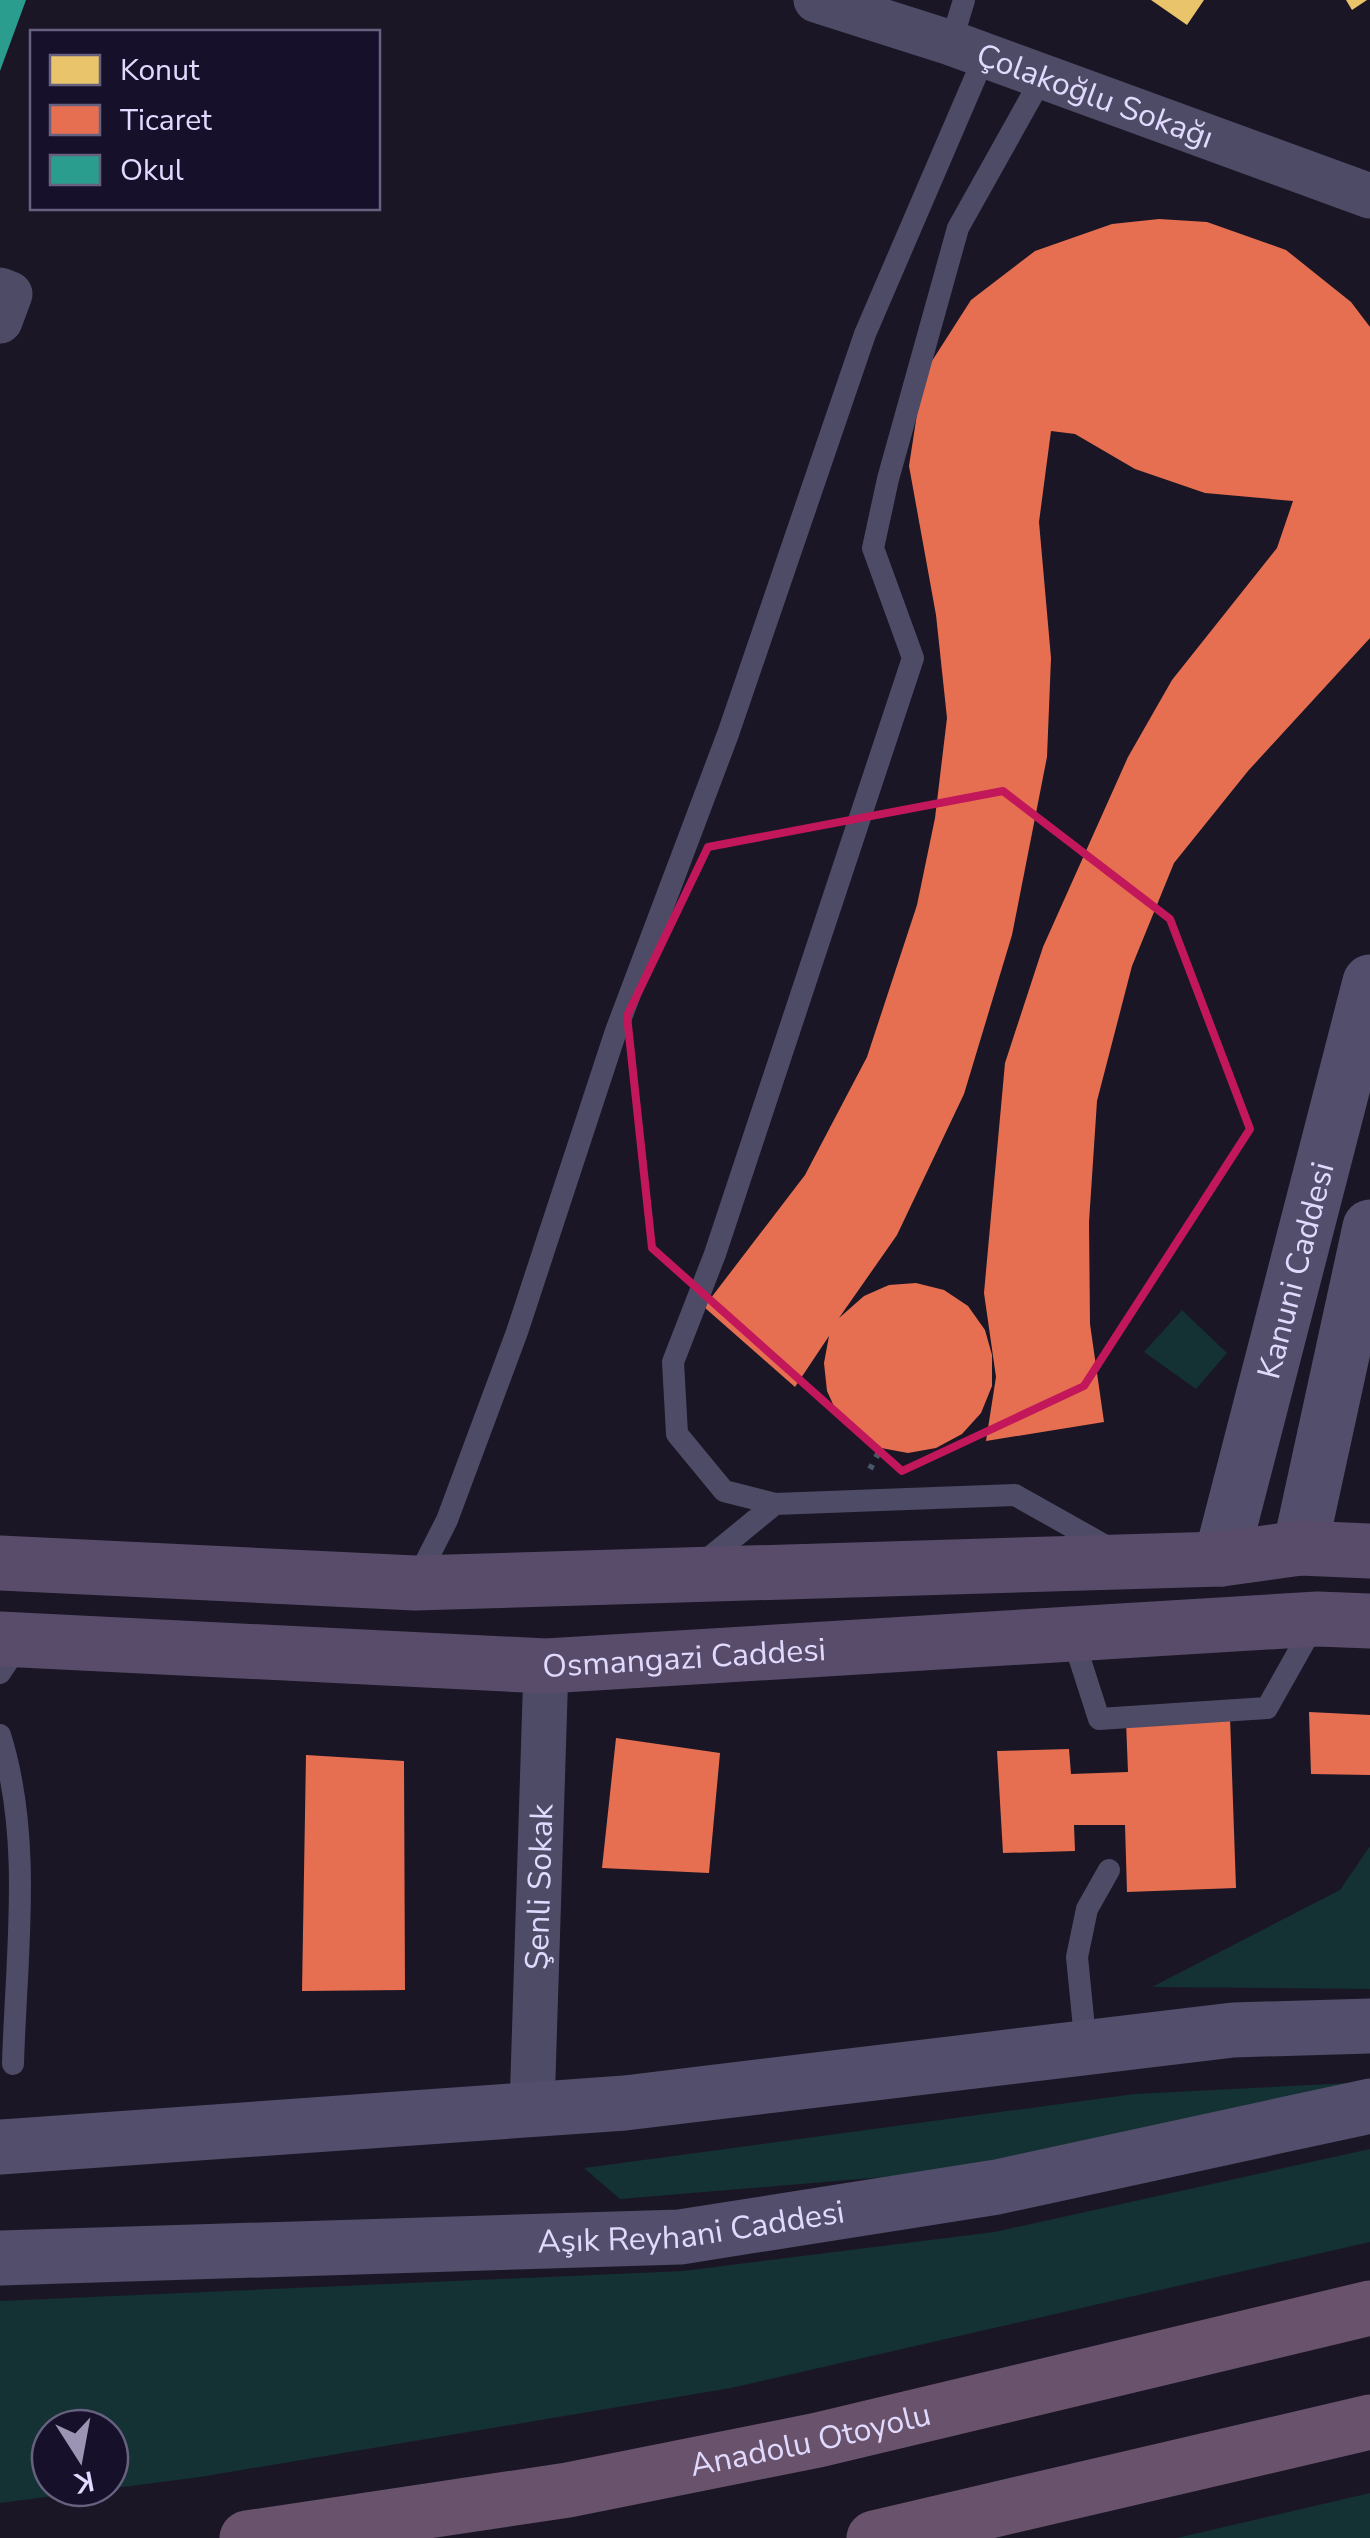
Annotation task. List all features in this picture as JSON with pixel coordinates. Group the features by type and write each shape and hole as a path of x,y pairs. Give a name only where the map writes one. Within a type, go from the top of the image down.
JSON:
{"highway":[{"name":"Anadolu Otoyolu","path":"247,2538 568,2490 799,2444 1370,2308"},
{"path":"874,2538 1370,2422"}],"main road":[{"name":"Kanuni Caddesi","path":"1221,1559 1370,982"},
{"name":"Kanuni Caddesi","path":"1300,1548 1370,1227"},
{"path":"0,1563 415,1583 1221,1559 1300,1548 1370,1551"},
{"path":"1257,1623 1300,1548"},
{"path":"1221,1559 1257,1623"},
{"name":"Osmangazi Caddesi","path":"8,1651 546,1666 1344,1620"},
{"path":"0,2148 625,2104 1233,2030 1370,2026"},
{"name":"Aşık Reyhani Caddesi","path":"0,2258 680,2237 996,2188 1370,2106"}],"street":[{"name":"Çolakoğlu Sokağı","path":"816,0 968,49 1370,196"},
{"path":"0,290 10,294 0,321"},
{"name":"Şenli Sokak","path":"532,2108 546,1666"}],"lane":[{"path":"415,1583 448,1520 517,1332 616,1031 728,734 968,49 964,0"},
{"path":"1043,76 958,228 888,480 873,548 912,658 715,1254 673,1362 677,1434 724,1491 775,1504 1015,1495 1132,1561"},
{"path":"688,1574 775,1504"},
{"path":"1072,1635 1098,1718 1267,1708 1344,1620"},
{"path":"0,1735 13,1779 20,1833 13,2064"},
{"path":"1086,2048 1077,1957 1087,1909 1110,1870"}],"highlighted area":[{"path":"1003,791 1170,919 1250,1129 1084,1386 902,1471 652,1248 627,1016 708,847"}],"green space":[{"path":"1182,1310 1227,1353 1196,1389 1144,1352"},
{"path":"1370,1846 1370,1989 1152,1987 1340,1890"},
{"path":"1370,2082 944,2172 620,2199 584,2168 1134,2094"},
{"path":"1370,2149 1370,2242 731,2388 130,2486 130,2408 30,2408 30,2499 0,2503 0,2301 683,2271 994,2232"},
{"path":"1370,2493 1370,2538 1177,2538"}],"building: Konut":[{"path":"1151,0 1204,0 1187,25"},
{"path":"1346,0 1367,0 1352,10"}],"building: Ticaret":[{"path":"1159,219 1207,222 1286,250 1351,302 1370,327 1370,638 1248,771 1174,863 1132,966 1097,1101 1089,1222 1090,1324 1104,1422 986,1441 996,1377 984,1293 1005,1063 1043,947 1128,757 1172,680 1277,548 1293,501 1205,493 1135,469 1075,434 1051,431 1039,522 1051,658 1047,757 1012,935 964,1094 897,1235 839,1318 864,1296 889,1285 916,1283 944,1290 968,1306 985,1330 992,1355 992,1386 981,1413 962,1434 936,1448 908,1453 881,1448 857,1435 838,1415 827,1391 824,1363 829,1336 795,1387 704,1307 805,1175 867,1057 917,905 935,818 947,718 936,615 909,466 923,375 971,300 1035,251 1112,224"},
{"path":"1309,1712 1370,1715 1370,1775 1311,1774"},
{"path":"1230,1717 1236,1888 1127,1892 1125,1825 1074,1825 1075,1851 1003,1853 997,1751 1069,1749 1071,1774 1128,1772 1126,1721"},
{"path":"616,1738 720,1753 709,1873 602,1868"},
{"path":"306,1755 404,1761 405,1990 302,1991"}],"building: Okul":[{"path":"0,0 26,0 0,71"}]}
